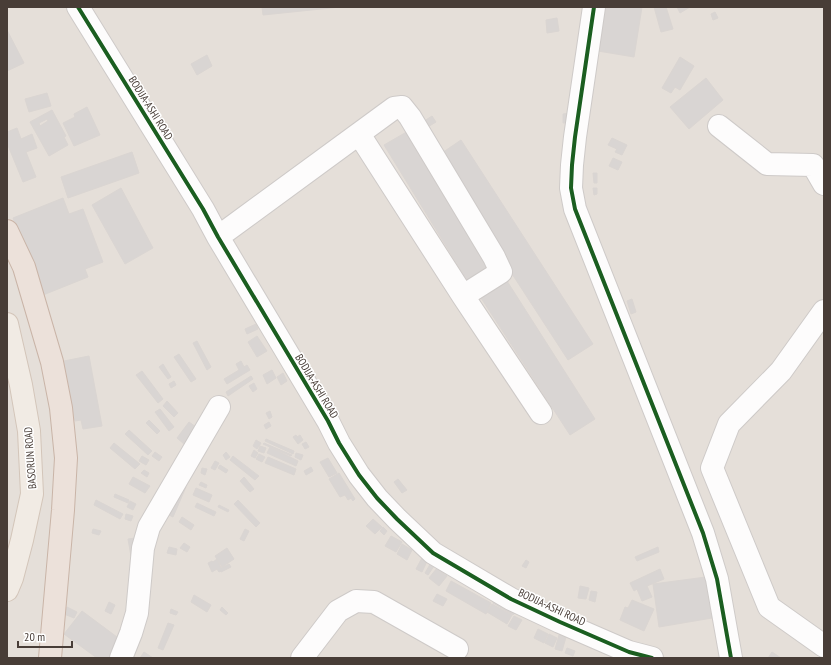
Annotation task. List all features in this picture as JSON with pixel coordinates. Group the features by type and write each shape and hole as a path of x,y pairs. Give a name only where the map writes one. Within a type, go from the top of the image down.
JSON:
{"highway":[{"path":"7,231 24,267 52,362 61,408 66,458 50,658"}],"main road":[{"name":"BASORUN ROAD","path":"7,324 21,385 29,431 32,494 22,540 12,578 7,590"}],"street":[{"name":"BODIJA-ASHI ROAD","path":"78,7 203,209 218,237 328,421 339,443 359,475 377,498 433,553 511,599 629,652 652,658"},
{"path":"594,7 576,130 570,188 575,210 704,533 717,579 731,658"},
{"path":"218,237 394,108 402,107 410,117 494,257 501,272 463,296"},
{"path":"719,126 767,164 813,165 824,184"},
{"path":"358,134 541,413"},
{"path":"824,311 781,371 729,424 712,468 769,607 824,646"},
{"path":"121,658 137,613 143,548 150,527 219,407"},
{"path":"302,658 338,611 356,601 374,602 457,649"}],"shaded area":[{"path":"7,7 824,7 824,658 7,658"}],"building":[{"path":"262,7 340,7 263,15"},
{"path":"605,7 642,7 634,57 598,51"},
{"path":"654,7 666,7 673,29 661,32"},
{"path":"677,7 690,7 680,13"},
{"path":"715,12 718,18 713,20 711,14"},
{"path":"557,18 559,31 547,33 546,20"},
{"path":"7,30 24,63 7,71"},
{"path":"207,55 212,66 197,75 191,64"},
{"path":"680,57 694,66 680,90 675,87 671,93 662,88"},
{"path":"706,78 723,100 689,129 670,107"},
{"path":"47,93 51,106 29,112 25,99"},
{"path":"87,107 100,135 74,146 63,123 75,117 74,114"},
{"path":"52,110 66,136 64,137 68,145 49,156 30,122","holes":["47,119 48,121 40,126 39,123"]},
{"path":"571,113 572,122 563,123 563,114"},
{"path":"432,116 436,122 421,131 418,125"},
{"path":"17,128 21,139 32,134 37,148 26,152 36,177 23,182 7,143 7,132"},
{"path":"410,130 495,269 470,285 384,145"},
{"path":"612,138 627,145 622,155 615,152 617,149 608,145"},
{"path":"461,140 593,344 568,360 436,157"},
{"path":"132,152 139,173 68,198 61,177"},
{"path":"613,158 622,162 618,170 609,166"},
{"path":"593,173 597,173 597,183 594,183"},
{"path":"121,188 153,248 125,264 92,205"},
{"path":"593,188 597,188 597,194 594,195"},
{"path":"63,198 69,214 83,209 103,262 85,269 88,277 43,295 13,218"},
{"path":"507,281 595,419 570,435 481,298"},
{"path":"632,299 636,312 631,314 627,301"},
{"path":"256,324 258,329 247,334 245,329"},
{"path":"257,336 267,351 257,357 248,342"},
{"path":"197,341 211,367 207,370 193,343"},
{"path":"179,354 196,379 191,382 174,357"},
{"path":"89,356 102,426 83,429 81,420 75,421 64,361"},
{"path":"241,361 244,367 247,365 250,370 227,384 224,379 239,370 236,364"},
{"path":"163,364 171,377 168,379 159,367"},
{"path":"272,370 276,378 267,384 263,375"},
{"path":"142,371 163,399 158,403 136,375"},
{"path":"283,373 287,381 281,385 277,377"},
{"path":"251,376 253,379 228,396 226,392"},
{"path":"174,381 176,385 171,388 169,384"},
{"path":"254,383 257,389 253,392 249,386"},
{"path":"167,401 178,413 174,417 163,406"},
{"path":"160,409 174,427 169,431 155,412"},
{"path":"270,411 272,417 269,419 266,413"},
{"path":"149,420 160,431 157,434 146,423"},
{"path":"189,422 196,427 184,444 177,438"},
{"path":"269,422 271,426 266,429 264,425"},
{"path":"129,430 152,451 148,455 125,434"},
{"path":"296,435 297,437 300,435 303,440 298,444 293,437"},
{"path":"266,439 294,451 293,454 265,441"},
{"path":"256,440 261,443 257,449 253,446"},
{"path":"306,442 309,447 305,449 302,444"},
{"path":"114,443 140,464 135,469 110,448"},
{"path":"264,443 292,455 291,456 263,444"},
{"path":"260,446 266,448 264,453 258,451"},
{"path":"270,447 298,461 296,466 267,453"},
{"path":"254,450 258,453 255,458 251,456"},
{"path":"155,452 162,457 159,461 152,456"},
{"path":"226,452 230,457 226,460 223,455"},
{"path":"296,453 303,455 301,460 295,457"},
{"path":"259,454 265,457 262,462 256,459"},
{"path":"142,456 149,460 146,465 139,461"},
{"path":"233,456 259,476 255,480 230,460"},
{"path":"268,457 296,469 294,475 265,463"},
{"path":"328,458 337,473 329,477 320,462"},
{"path":"215,461 219,463 215,470 211,468"},
{"path":"220,465 228,470 226,473 218,468"},
{"path":"311,467 313,471 306,475 304,471"},
{"path":"202,468 207,469 205,475 201,473"},
{"path":"144,470 149,473 147,477 141,473"},
{"path":"339,473 355,499 353,501 351,498 348,500 345,495 340,497 329,479"},
{"path":"133,477 150,486 145,493 129,484"},
{"path":"244,477 254,489 250,492 240,481"},
{"path":"398,479 407,490 402,493 394,482"},
{"path":"201,482 207,485 206,488 199,485"},
{"path":"180,484 186,487 173,517 167,514"},
{"path":"196,488 212,495 209,502 193,495"},
{"path":"115,494 129,500 128,503 114,497"},
{"path":"96,500 123,514 120,519 94,505"},
{"path":"238,500 260,523 256,527 234,504"},
{"path":"130,501 136,504 133,510 127,507"},
{"path":"197,503 216,512 214,516 195,507"},
{"path":"219,505 229,510 228,512 218,507"},
{"path":"126,514 133,516 131,521 125,519"},
{"path":"182,517 194,525 191,530 179,522"},
{"path":"373,519 382,527 375,534 366,526"},
{"path":"383,527 387,531 384,535 380,531"},
{"path":"93,529 101,531 99,535 92,533"},
{"path":"245,529 249,531 244,541 240,539"},
{"path":"391,536 402,542 396,552 385,546"},
{"path":"136,538 137,554 131,556 128,539"},
{"path":"184,543 190,547 187,552 180,548"},
{"path":"402,544 412,550 407,560 397,554"},
{"path":"169,547 177,549 176,555 167,553"},
{"path":"658,547 659,552 637,561 635,557"},
{"path":"227,548 234,559 222,567 215,556"},
{"path":"423,556 428,559 422,572 416,569"},
{"path":"217,559 221,568 229,564 231,567 221,572 217,569 212,572 208,563"},
{"path":"526,560 529,562 526,568 522,566"},
{"path":"432,561 436,563 428,575 425,573"},
{"path":"437,568 447,576 439,586 429,578"},
{"path":"660,569 664,579 647,586 652,597 642,601 637,589 634,591 630,583"},
{"path":"706,577 712,618 659,627 653,584"},
{"path":"451,581 491,603 486,614 446,591"},
{"path":"580,586 589,588 586,599 578,598"},
{"path":"591,591 597,592 595,602 589,600"},
{"path":"437,594 447,599 443,606 433,601"},
{"path":"194,595 211,605 207,612 191,602"},
{"path":"496,598 516,609 513,615 493,603"},
{"path":"632,600 654,609 644,631 620,620 625,607 628,608"},
{"path":"109,602 115,605 111,614 105,611"},
{"path":"492,604 512,615 507,624 487,612"},
{"path":"67,607 77,612 74,618 64,614"},
{"path":"222,607 228,613 226,615 220,610"},
{"path":"171,609 178,612 176,615 170,613"},
{"path":"82,611 125,643 114,658 97,658 64,634"},
{"path":"514,616 522,620 516,630 508,626"},
{"path":"168,623 174,625 163,650 158,648"},
{"path":"538,629 548,634 544,643 534,638"},
{"path":"549,634 557,638 553,647 545,643"},
{"path":"559,635 566,637 562,651 555,649"},
{"path":"567,648 575,651 573,656 565,653"},
{"path":"144,652 153,658 140,658"},
{"path":"772,652 781,658 768,658"}],"cycle path":[{"path":"78,7 203,209 218,237 328,421 339,443 359,475 377,498 433,553 511,599 629,652 652,658"},
{"path":"594,7 572,165 571,188 575,209 703,533 717,579 731,658"}]}
